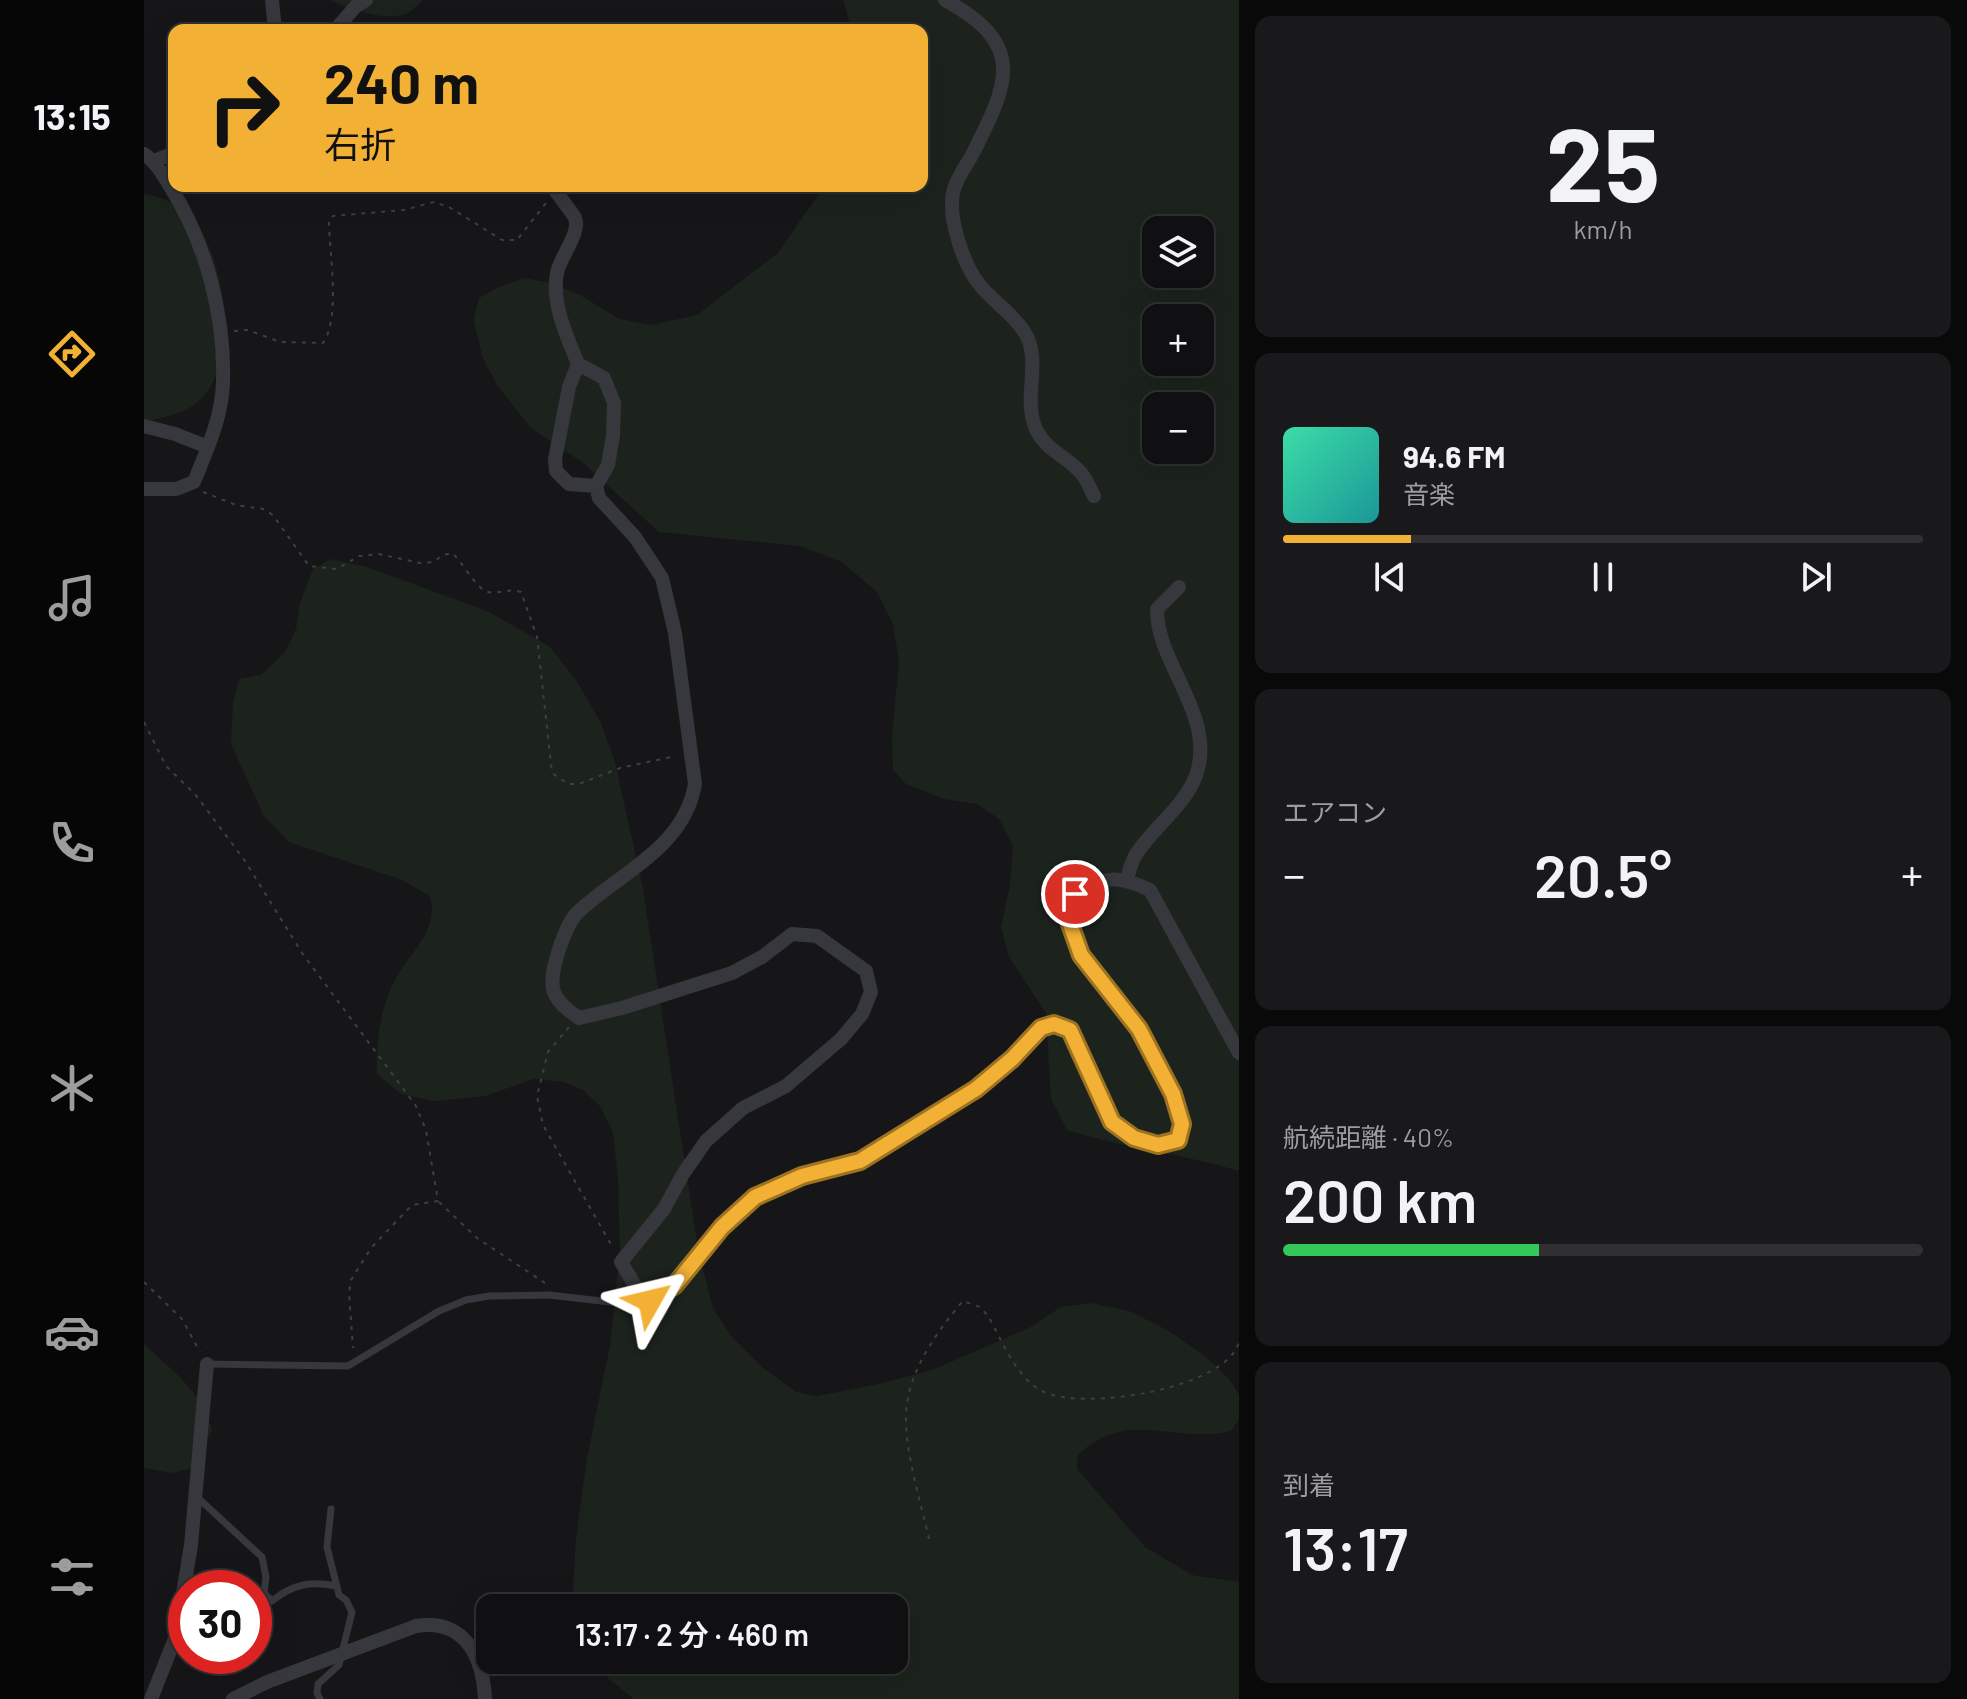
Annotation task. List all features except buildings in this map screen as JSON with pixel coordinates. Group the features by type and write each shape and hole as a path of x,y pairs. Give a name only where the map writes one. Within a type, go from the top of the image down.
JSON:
{"street":[{"path":"272,0 274,24"},
{"path":"340,24 356,6 366,0"},
{"path":"945,0 989,32 1000,46 1004,72 994,111 953,192 955,224 962,250 980,285 1006,308 1026,335 1033,359 1029,400 1038,433 1081,474 1094,496"},
{"path":"149,158 168,186"},
{"path":"144,489 176,489 194,482 218,423 223,383 221,333 199,239 172,192"},
{"path":"557,192 576,219 576,231 564,250 556,275 557,303 578,364 569,387 555,459 556,471 569,484 596,486"},
{"path":"578,364 604,378 614,403 608,465 596,486 599,498 635,537 662,578 675,633 695,784 692,803 680,824 649,859 576,914 554,965 552,990 563,1006 579,1018 622,1008 732,973 762,957 792,934 817,936 846,955 866,971 871,992 862,1014 841,1039 786,1086 743,1108 706,1141 664,1209 621,1262 636,1287 650,1301 675,1285 722,1227 755,1197 802,1176 860,1161 976,1089 1012,1059 1041,1028 1054,1024 1070,1030 1112,1122 1134,1138 1158,1145 1178,1140 1182,1124 1173,1094 1139,1029 1081,955 1070,924 1075,894 1096,882 1127,879 1150,890 1239,1053"},
{"path":"144,426 208,447"},
{"path":"1127,879 1135,856 1186,793 1200,761 1199,738 1187,693 1156,625 1157,609 1179,587"},
{"path":"151,1699 176,1636 191,1545 207,1364"},
{"path":"233,1699 267,1682 416,1626 434,1623 450,1628 466,1640 478,1658 485,1699"}],"lane":[{"path":"207,1364 348,1366 439,1311 466,1300 489,1296 566,1297 636,1305 650,1301"},
{"path":"195,1496 262,1557 266,1577 264,1593 272,1601 282,1592 295,1587 317,1582 336,1586"},
{"path":"320,1699 318,1684 339,1665 352,1612 346,1600 339,1595 327,1547 331,1509"}],"path":[{"path":"221,333 248,330 280,342 323,343 334,307 329,250 329,220 333,216 404,210 434,202 449,207 502,240 510,241 517,240 551,192"},
{"path":"194,482 203,492 236,505 263,509 273,515 309,566 337,569 359,556 379,554 420,563 433,562 452,553 481,590 490,593 511,589 521,592 537,637 552,773 560,781 579,784 620,768 691,753"},
{"path":"144,722 166,766 195,794 245,861 302,953 416,1106 426,1130 438,1201 477,1238 566,1297"},
{"path":"579,1018 561,1033 548,1052 537,1096 543,1125 621,1262"},
{"path":"353,1363 351,1280 371,1248 412,1205 438,1201"},
{"path":"144,1282 182,1319 207,1364"},
{"path":"929,1539 907,1439 906,1405 915,1375 946,1321 963,1301 980,1307 988,1316 1025,1378 1050,1395 1079,1400 1132,1397 1200,1377 1226,1363 1239,1342"}],"shaded area":[{"path":"330,0 423,0 412,11 400,16 379,16"},
{"path":"843,0 1239,0 1239,1171 1067,1130 1051,1099 1046,1013 1009,957 1001,927 1010,885 1013,846 999,819 977,804 944,799 906,784 893,770 892,735 899,661 893,624 877,592 842,562 800,546 659,532 582,462 531,428 497,385 482,356 474,320 479,298 524,278 552,283 580,295 619,319 651,325 697,315 778,253 820,192 928,192 928,24 850,24"},
{"path":"144,194 164,199 183,210 204,236 220,283 224,336 221,360 213,382 201,399 182,412 144,422"},
{"path":"331,559 367,567 487,611 549,646 576,680 601,723 615,762 643,889 698,1249 713,1308 731,1336 762,1367 796,1392 817,1396 874,1385 932,1370 1029,1328 1061,1307 1091,1303 1129,1311 1167,1330 1205,1356 1230,1380 1239,1395 1239,1419 1231,1431 1190,1434 1134,1430 1115,1433 1078,1455 1077,1469 1145,1547 1192,1575 1239,1582 1239,1699 634,1699 603,1674 908,1674 908,1594 573,1594 576,1538 587,1458 610,1346 620,1251 613,1133 600,1106 583,1090 564,1082 534,1079 485,1096 434,1101 401,1094 377,1074 378,1038 386,1000 396,978 427,930 431,920 430,896 402,880 289,842 264,816 231,744 233,703 239,679 261,675 285,652 296,629 300,603 313,569"},
{"path":"144,1344 185,1382 207,1416 212,1430 193,1468 172,1473 144,1468"}],"route":[{"path":"650,1301 675,1285 722,1227 755,1197 802,1176 860,1161 976,1089 1012,1059 1041,1028 1054,1024 1070,1030 1112,1122 1134,1138 1158,1145 1178,1140 1182,1124 1173,1094 1139,1029 1081,955 1070,924 1075,894"}]}
